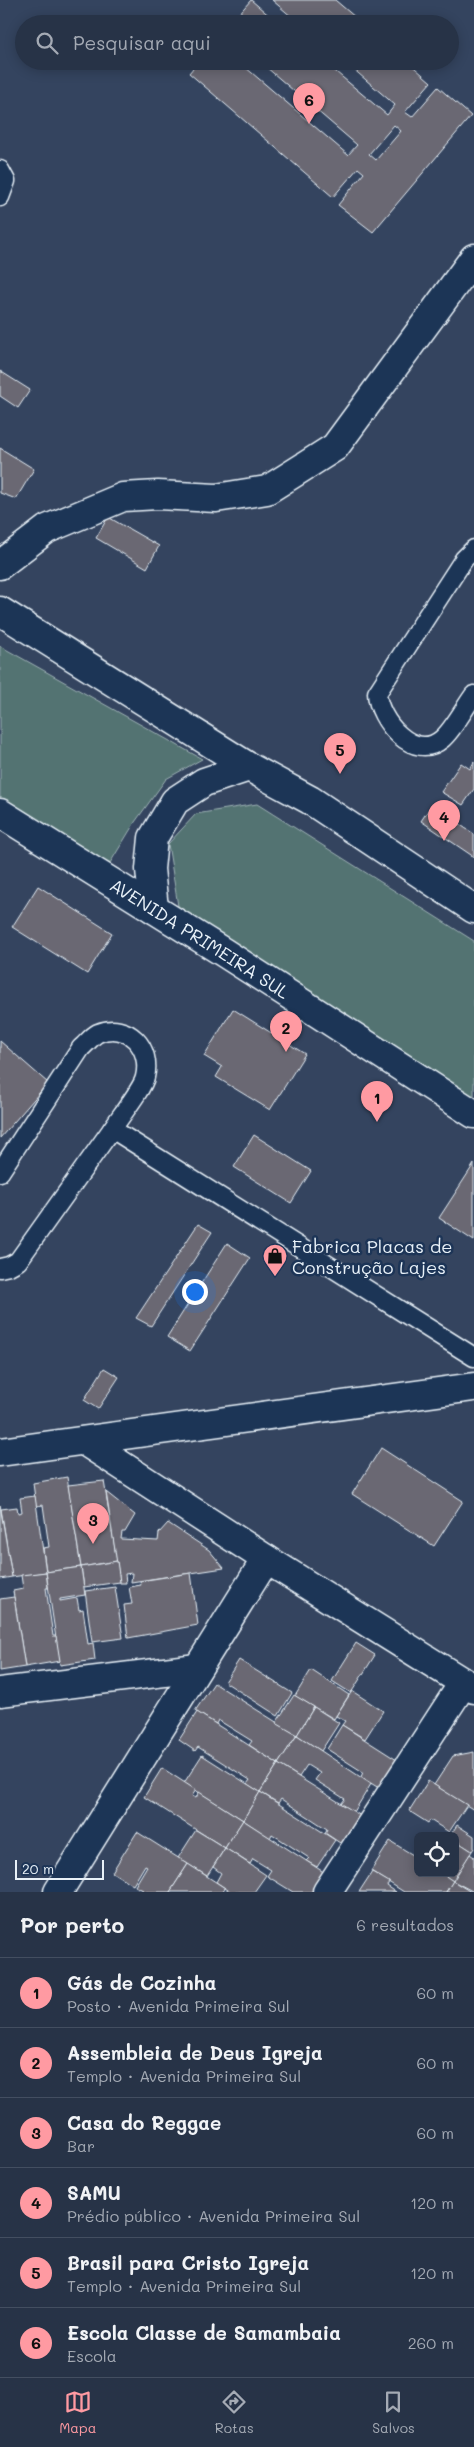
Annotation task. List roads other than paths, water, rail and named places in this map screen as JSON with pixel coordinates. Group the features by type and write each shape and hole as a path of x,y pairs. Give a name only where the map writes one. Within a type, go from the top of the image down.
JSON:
{"street":[{"path":"0,566 47,529 123,497 158,495 216,498 267,490 335,447 474,258"},
{"path":"0,611 249,767 310,800 474,908"},
{"path":"154,909 150,869 154,838 175,801 204,782 249,767"},
{"name":"AVENIDA PRIMEIRA SUL","path":"0,813 154,909 474,1114"},
{"path":"0,1452 474,1387"},
{"path":"84,1441 266,1559 469,1685 327,1892"},
{"path":"58,1892 266,1559"},
{"path":"0,1692 197,1668"}],"lane":[{"path":"0,170 6,181 0,198"},
{"path":"474,549 464,559 377,693 377,705 385,721 396,734 417,744 429,746 442,739 474,695"},
{"path":"0,1172 80,1048 97,1033 120,1030 138,1041 146,1060 146,1079 18,1261 0,1268"},
{"path":"112,1129 474,1357"}],"place":[{"name":"Escola Classe de Samambaia","path":"309,124"},
{"name":"Brasil para Cristo Igreja","path":"340,774"},
{"name":"SAMU","path":"444,841"},
{"name":"Assembleia de Deus Igreja","path":"286,1052"},
{"name":"Gás de Cozinha","path":"377,1122"},
{"name":"Fabrica Placas de Construção Lajes","path":"275,1277"},
{"name":"Casa do Reggae","path":"93,1544"}]}
